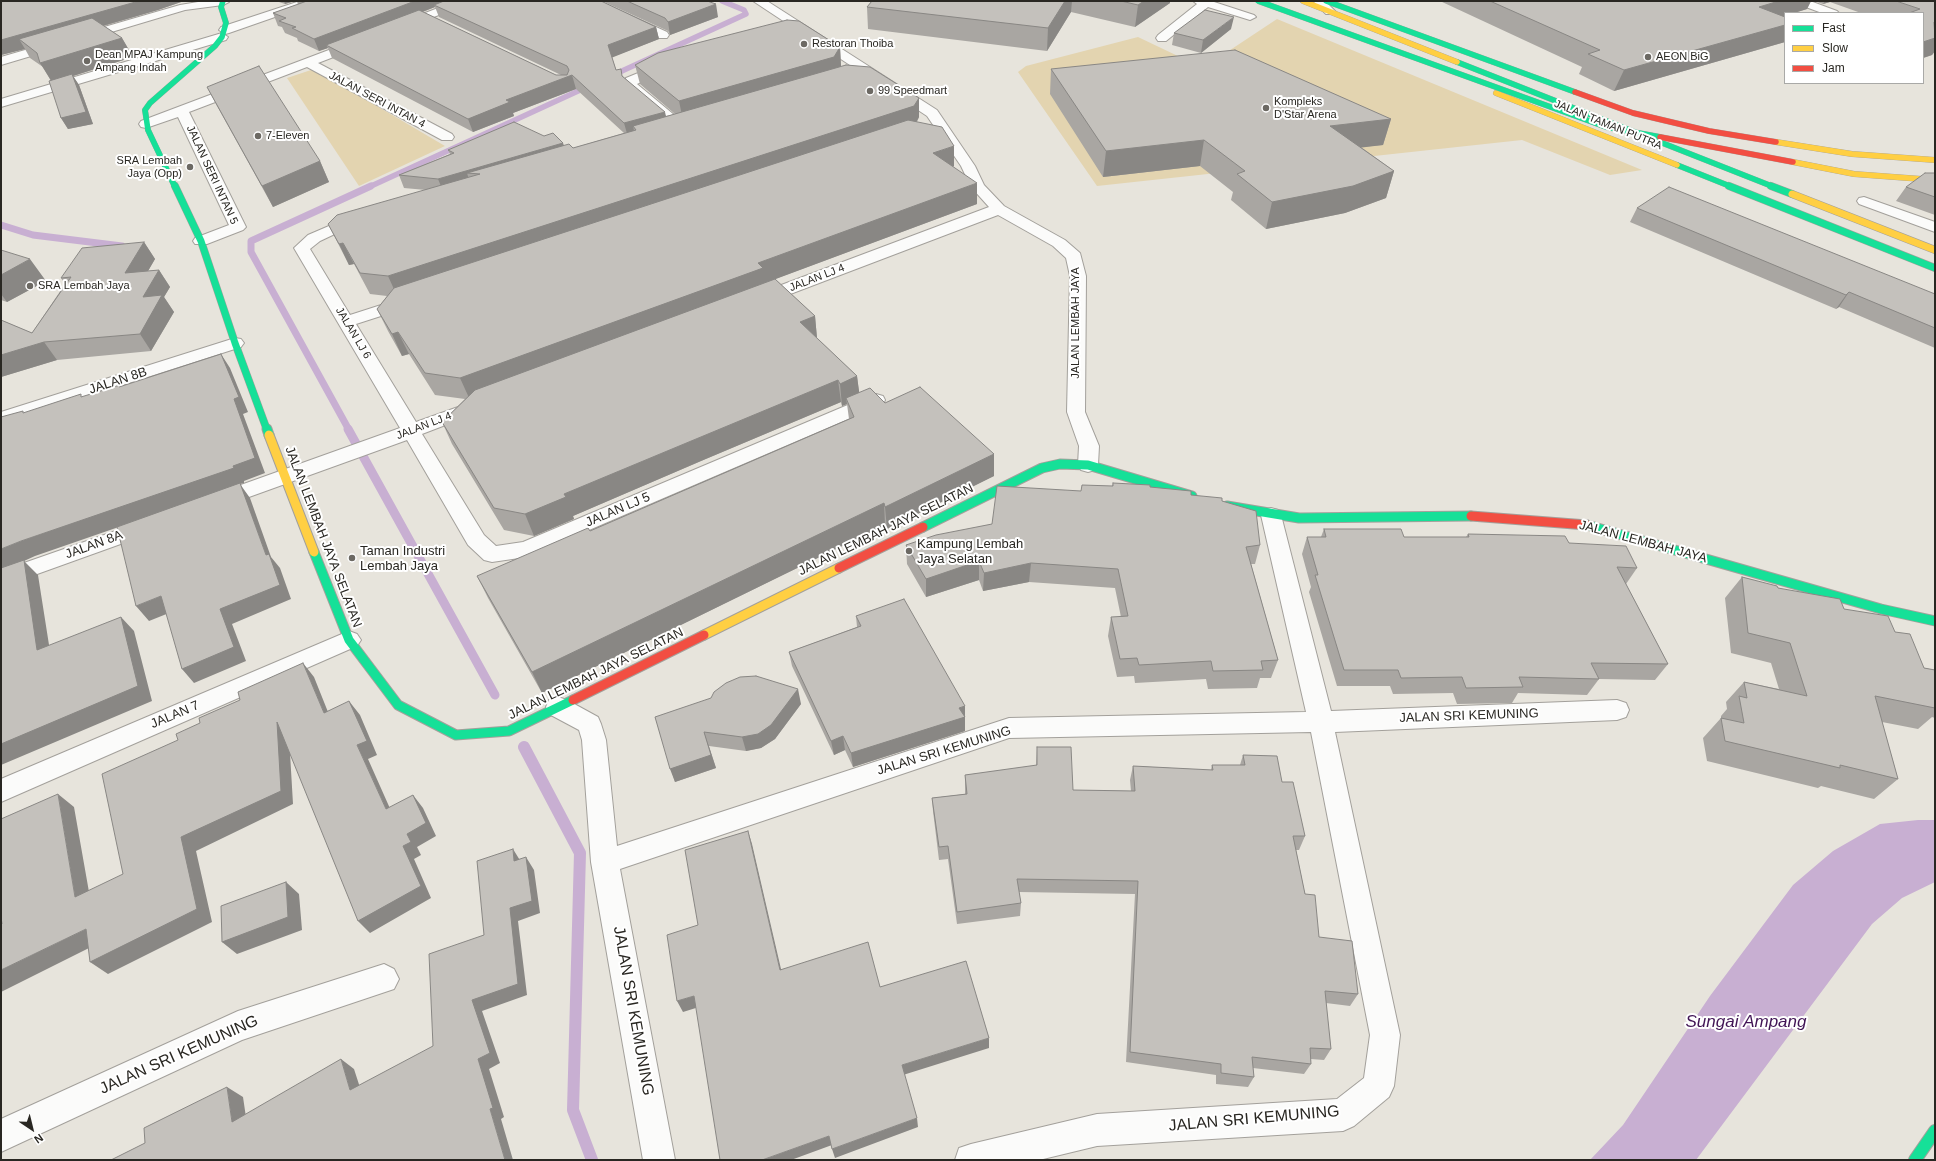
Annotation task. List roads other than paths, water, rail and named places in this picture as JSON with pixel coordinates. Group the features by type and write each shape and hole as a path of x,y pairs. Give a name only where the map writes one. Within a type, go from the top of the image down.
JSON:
{"main road":[{"path":"146,124 145,110 150,103 215,46 224,34 226,23 221,7 223,1"},
{"path":"1258,1 1290,14 1606,127 1854,174 1935,180"},
{"name":"JALAN TAMAN PUTRA","path":"1274,1 1565,121 1935,268"},
{"name":"JALAN TAMAN PUTRA","path":"1303,1 1329,5 1935,250"},
{"path":"1329,5 1353,11 1633,113 1709,131 1852,154 1935,160"},
{"name":"JALAN LEMBAH JAYA SELATAN","path":"146,124 201,241 236,343 285,477 349,640 398,705 456,735 509,731 1034,471 1060,464 1088,465 1204,500"},
{"path":"1218,503 1271,515"},
{"name":"JALAN LEMBAH JAYA","path":"1271,515 1299,518 1447,515 1581,523 1881,609 1935,621"},
{"path":"1915,1160 1935,1131"}],"street":[{"path":"1,61 184,7 223,1"},
{"path":"1,103 224,34 311,1"},
{"path":"388,31 466,1"},
{"path":"589,1 663,35"},
{"name":"JALAN LEMBAH JAYA","path":"759,1 932,113 938,124 968,166 978,187 999,209 1059,243 1074,256 1078,276 1076,412 1089,446 1088,465"},
{"path":"1319,1 1329,5"},
{"path":"1800,1 1830,12"},
{"path":"1162,38 1203,2 1250,17"},
{"path":"425,17 439,24"},
{"path":"786,32 801,28"},
{"path":"146,124 373,37"},
{"name":"JALAN SERI INTAN 4","path":"307,62 447,137"},
{"path":"680,62 657,68 631,81 631,85 680,127"},
{"path":"854,76 869,72"},
{"name":"JALAN SERI INTAN 5","path":"181,110 238,228 201,241"},
{"path":"666,132 695,123"},
{"path":"923,129 938,124"},
{"path":"1864,201 1935,227"},
{"name":"JALAN LJ 4","path":"740,307 999,209"},
{"name":"JALAN LJ 6","path":"372,218 334,229 314,238 302,248 411,431"},
{"path":"346,322 420,297"},
{"name":"JALAN 8B","path":"1,418 236,343"},
{"name":"JALAN LJ 5","path":"411,431 476,540 492,554 526,549 878,399"},
{"name":"JALAN LJ 4","path":"285,477 324,464 493,400"},
{"path":"203,506 285,477"},
{"name":"JALAN SRI KEMUNING","path":"970,1160 1097,1130 1343,1114 1378,1086 1385,1035 1321,722 1271,515"},
{"name":"JALAN 8A","path":"1,579 165,520"},
{"name":"JALAN 7","path":"1,791 349,640"},
{"name":"JALAN SRI KEMUNING","path":"558,707 588,724 594,740 605,862 660,1160"},
{"name":"JALAN SRI KEMUNING","path":"605,862 1009,728 1321,722 1617,710"},
{"name":"JALAN SRI KEMUNING","path":"1,1136 238,1026 384,979"}],"water":[{"name":"Sungai Ampang","path":"1918,820 1935,820 1935,882 1902,898 1872,924 1696,1160 1590,1160 1623,1125 1710,996 1793,885 1833,851 1880,824"}],"waterway":[{"path":"611,76 746,14 744,10 722,1"},
{"path":"369,187 589,86"},
{"path":"349,430 251,252 251,241 371,186"},
{"path":"1,225 33,235 122,246"},
{"path":"348,429 495,695"},
{"path":"524,747 580,853 573,1110 592,1160"}],"place":[{"name":"Restoran Thoiba","path":"804,44"},
{"name":"AEON BiG","path":"1648,57"},
{"name":"Dean MPAJ Kampung Ampang Indah","path":"87,61"},
{"name":"99 Speedmart","path":"870,91"},
{"name":"Kompleks D'Star Arena","path":"1266,108"},
{"name":"7-Eleven","path":"258,136"},
{"name":"SRA Lembah Jaya (Opp)","path":"190,167"},
{"name":"SRA Lembah Jaya","path":"30,286"},
{"name":"Kampung Lembah Jaya Selatan","path":"909,551"},
{"name":"Taman Industri Lembah Jaya","path":"352,558"}]}
